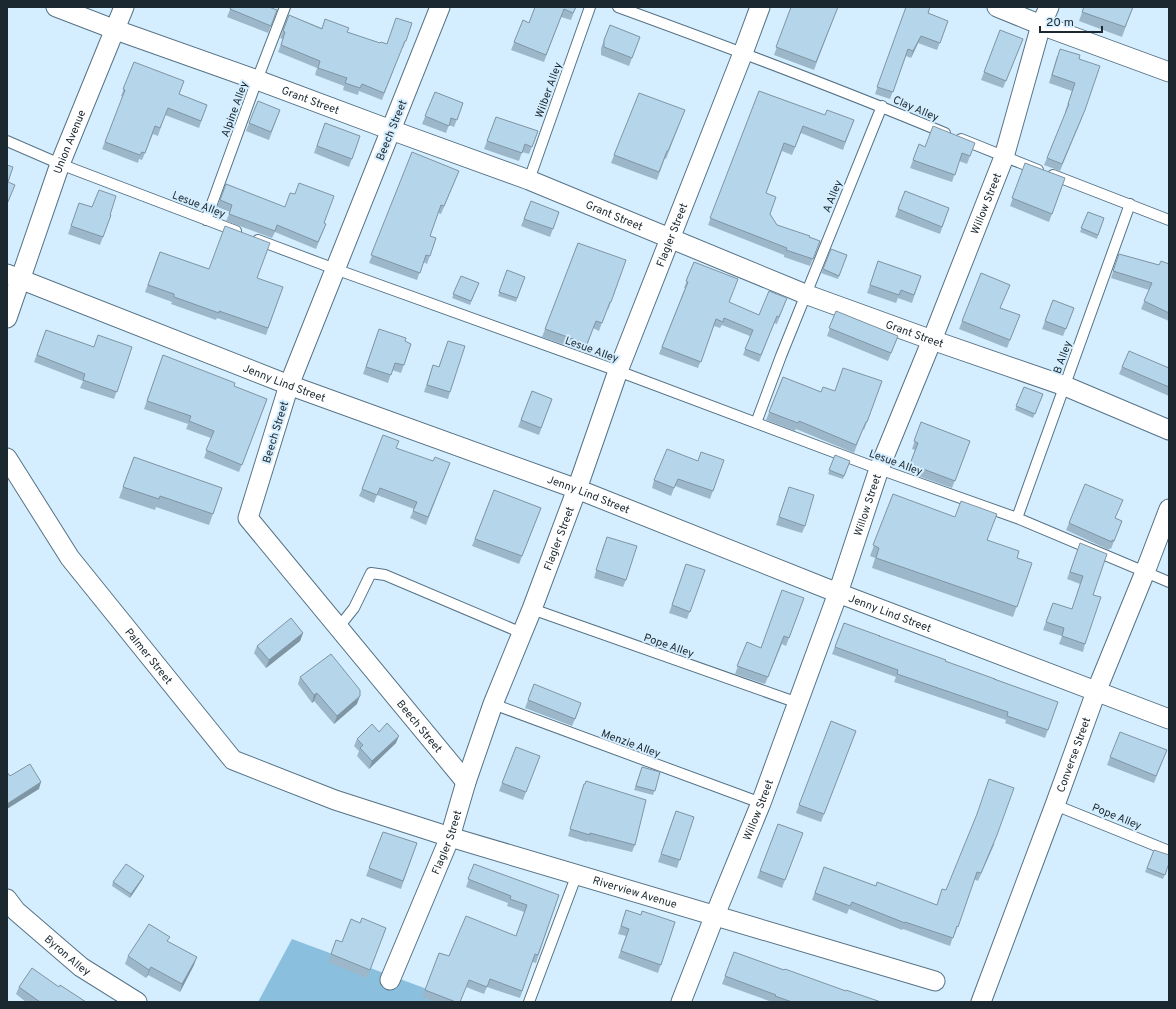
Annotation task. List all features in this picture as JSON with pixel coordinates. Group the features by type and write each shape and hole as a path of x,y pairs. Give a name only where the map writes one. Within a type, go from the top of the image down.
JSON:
{"street":[{"name":"Grant Street","path":"56,7 529,180 805,294 1065,386 1169,430"},
{"name":"Union Avenue","path":"14,277 116,30 124,7"},
{"name":"Beech Street","path":"440,7 290,385 248,518 466,782"},
{"name":"Flagler Street","path":"390,980 450,836 466,782 493,704 532,609 577,489 618,371 671,239 760,7"},
{"path":"997,7 1041,25 1169,72"},
{"name":"Willow Street","path":"681,1002 714,915 761,804 838,593 879,469 932,340 1004,157 1041,25 1049,7"},
{"path":"7,318 14,277"},
{"name":"Jenny Lind Street","path":"14,277 290,385 577,489 838,593 1096,692 1169,718"},
{"name":"Palmer Street","path":"7,458 70,558 233,760 335,800"},
{"name":"Converse Street","path":"987,1000 1055,804 1096,692 1169,509"},
{"name":"Riverview Avenue","path":"335,800 450,836 935,981"},
{"name":"Byron Alley","path":"7,899 16,912 81,967 137,1002"}],"lane":[{"name":"Alpine Alley","path":"206,220 285,7"},
{"name":"Wilber Alley","path":"529,180 590,7"},
{"path":"618,7 743,53"},
{"name":"Clay Alley","path":"743,53 882,106 1004,157 1169,220"},
{"name":"A Alley","path":"756,423 805,294 882,106"},
{"name":"Lesue Alley","path":"7,141 60,164 335,269 618,371 879,469 1017,518 1169,582"},
{"name":"B Alley","path":"1017,518 1130,204"},
{"path":"338,628 354,608 371,573 385,575 522,633"},
{"name":"Pope Alley","path":"532,609 798,703"},
{"name":"Menzie Alley","path":"493,704 761,804"},
{"name":"Pope Alley","path":"1055,804 1169,851"},
{"path":"529,1002 577,874"}],"shaded area":[{"path":"292,939 462,1002 258,1002"}],"building":[{"path":"231,7 269,7 277,10 271,26 230,9"},
{"path":"535,7 576,7 573,13 564,9 546,55 514,42 523,20 529,23"},
{"path":"791,7 838,7 816,62 776,47"},
{"path":"906,7 930,7 928,13 948,21 940,43 921,36 913,51 908,49 893,92 877,87"},
{"path":"1084,7 1133,7 1125,27 1082,12"},
{"path":"289,15 322,29 325,19 349,28 347,32 387,44 396,18 412,23 384,93 362,84 360,88 345,83 347,78 318,68 320,61 281,45 285,32 283,31"},
{"path":"610,25 640,37 632,58 604,47 604,40"},
{"path":"1000,30 1023,39 1006,81 984,72"},
{"path":"1060,49 1080,55 1079,59 1100,66 1085,110 1062,164 1047,158 1069,104 1075,83 1052,75"},
{"path":"134,62 184,81 179,94 207,105 201,121 168,108 160,128 155,126 145,153 142,152 140,155 105,142"},
{"path":"759,91 825,115 827,110 854,120 845,142 803,126 795,147 784,143 766,193 776,197 770,214 777,225 820,241 813,259 786,250 787,248 710,218"},
{"path":"435,92 463,103 457,120 451,118 449,126 425,116"},
{"path":"639,93 685,110 659,172 614,155"},
{"path":"258,101 280,110 271,132 249,123"},
{"path":"496,117 538,131 532,147 525,144 522,153 487,141"},
{"path":"325,123 360,136 352,159 317,146"},
{"path":"933,126 975,143 970,156 962,153 955,175 913,160 919,144 925,147"},
{"path":"412,152 459,171 444,206 441,205 430,236 436,238 430,256 426,255 420,273 371,255"},
{"path":"1025,163 1065,178 1052,214 1012,198"},
{"path":"7,165 13,167 8,182 15,185 7,204"},
{"path":"299,183 334,196 324,223 326,224 318,242 277,225 275,231 229,214 232,205 220,200 226,184 285,207 290,193 295,194"},
{"path":"99,190 116,196 103,237 71,226 79,203 92,207"},
{"path":"905,191 949,208 942,227 898,209"},
{"path":"531,201 559,212 553,229 524,219"},
{"path":"1088,212 1104,218 1098,235 1081,228"},
{"path":"225,226 270,243 257,278 283,287 268,328 174,297 174,294 148,285 160,252 209,269"},
{"path":"578,243 626,260 602,323 596,321 587,344 545,329"},
{"path":"831,249 847,255 839,276 823,269"},
{"path":"1119,254 1159,265 1161,261 1169,264 1169,313 1144,301 1152,283 1113,271"},
{"path":"878,261 921,276 914,295 901,290 899,295 870,285"},
{"path":"694,262 738,279 729,302 759,315 769,291 787,298 779,317 777,316 761,355 745,349 753,330 724,318 723,322 716,319 701,362 662,347 688,282 686,281"},
{"path":"507,270 525,277 517,298 499,292"},
{"path":"981,273 1010,285 1000,308 1020,315 1010,340 962,321"},
{"path":"461,276 479,283 471,301 453,294"},
{"path":"1053,300 1074,308 1066,329 1045,321"},
{"path":"836,311 898,336 891,353 829,328"},
{"path":"379,329 406,338 405,341 411,344 404,365 395,363 391,375 366,367"},
{"path":"46,330 94,347 98,335 132,347 117,392 83,380 85,374 37,355"},
{"path":"448,341 465,346 450,392 427,385 433,365 439,367"},
{"path":"1129,351 1169,368 1169,387 1122,367"},
{"path":"163,355 235,383 234,386 267,399 242,465 206,450 214,431 189,421 191,416 147,401"},
{"path":"843,368 882,381 867,422 856,445 799,421 798,423 769,412 783,377 821,392 823,387 835,391"},
{"path":"1024,387 1043,394 1035,414 1016,406"},
{"path":"532,391 552,399 541,428 521,420"},
{"path":"921,422 970,441 955,481 910,464 918,443 914,441"},
{"path":"383,435 399,441 396,448 433,461 435,457 450,463 428,517 413,511 417,502 380,488 377,495 362,489"},
{"path":"667,449 698,461 701,452 724,460 713,491 678,479 674,488 654,480"},
{"path":"835,455 850,461 844,476 829,470"},
{"path":"134,457 222,488 213,514 160,496 159,499 123,487"},
{"path":"1085,484 1123,500 1115,518 1122,521 1114,541 1112,540 1112,542 1069,523"},
{"path":"789,487 814,495 805,526 779,517"},
{"path":"494,490 541,508 522,556 475,539"},
{"path":"893,494 955,517 961,501 997,514 987,540 1019,551 1017,558 1032,563 1017,607 876,558 879,548 873,545"},
{"path":"607,537 637,546 626,580 596,570"},
{"path":"1080,543 1107,554 1093,595 1101,597 1085,644 1062,636 1064,628 1046,622 1053,603 1072,609 1083,576 1070,572"},
{"path":"686,564 705,570 690,612 672,605"},
{"path":"782,590 804,598 789,638 784,636 768,677 737,666 747,642 761,648"},
{"path":"291,618 303,633 269,660 257,646"},
{"path":"844,623 1058,702 1048,730 1007,716 1008,712 897,674 898,670 835,647"},
{"path":"331,654 360,690 360,696 337,716 317,693 314,695 300,677"},
{"path":"534,684 581,703 575,719 528,700"},
{"path":"831,721 856,731 824,814 799,805"},
{"path":"387,723 399,736 372,761 360,748 363,745 357,739 372,724 379,732"},
{"path":"1120,732 1167,750 1156,776 1110,757"},
{"path":"516,747 540,756 526,792 502,783"},
{"path":"30,764 41,782 7,804 7,772 10,776"},
{"path":"642,767 660,772 655,791 636,786"},
{"path":"989,779 1014,788 981,873 977,872 953,938 905,923 852,902 850,906 815,893 824,867 876,886 877,882 937,905 942,889 946,890 977,814"},
{"path":"586,781 646,800 635,845 570,829"},
{"path":"676,811 694,817 680,860 661,854"},
{"path":"778,824 803,833 785,880 760,871"},
{"path":"383,832 417,843 403,881 369,868"},
{"path":"1154,850 1169,855 1169,863 1165,875 1147,868"},
{"path":"126,864 144,876 131,894 113,882"},
{"path":"474,864 559,895 538,955 535,954 522,991 490,979 487,987 469,980 460,1002 456,1002 425,990 439,953 449,956 466,916 516,936 527,905 510,899 511,896 468,879"},
{"path":"626,910 641,915 642,911 675,922 661,965 621,951 629,929 621,926"},
{"path":"362,918 386,928 370,970 331,954 336,940 342,942 351,919 360,923"},
{"path":"149,924 170,937 167,941 197,957 182,984 151,967 149,970 128,956"},
{"path":"734,952 881,1002 792,1002 725,976"},
{"path":"32,968 59,987 60,985 86,1002 40,1002 19,987"}]}
